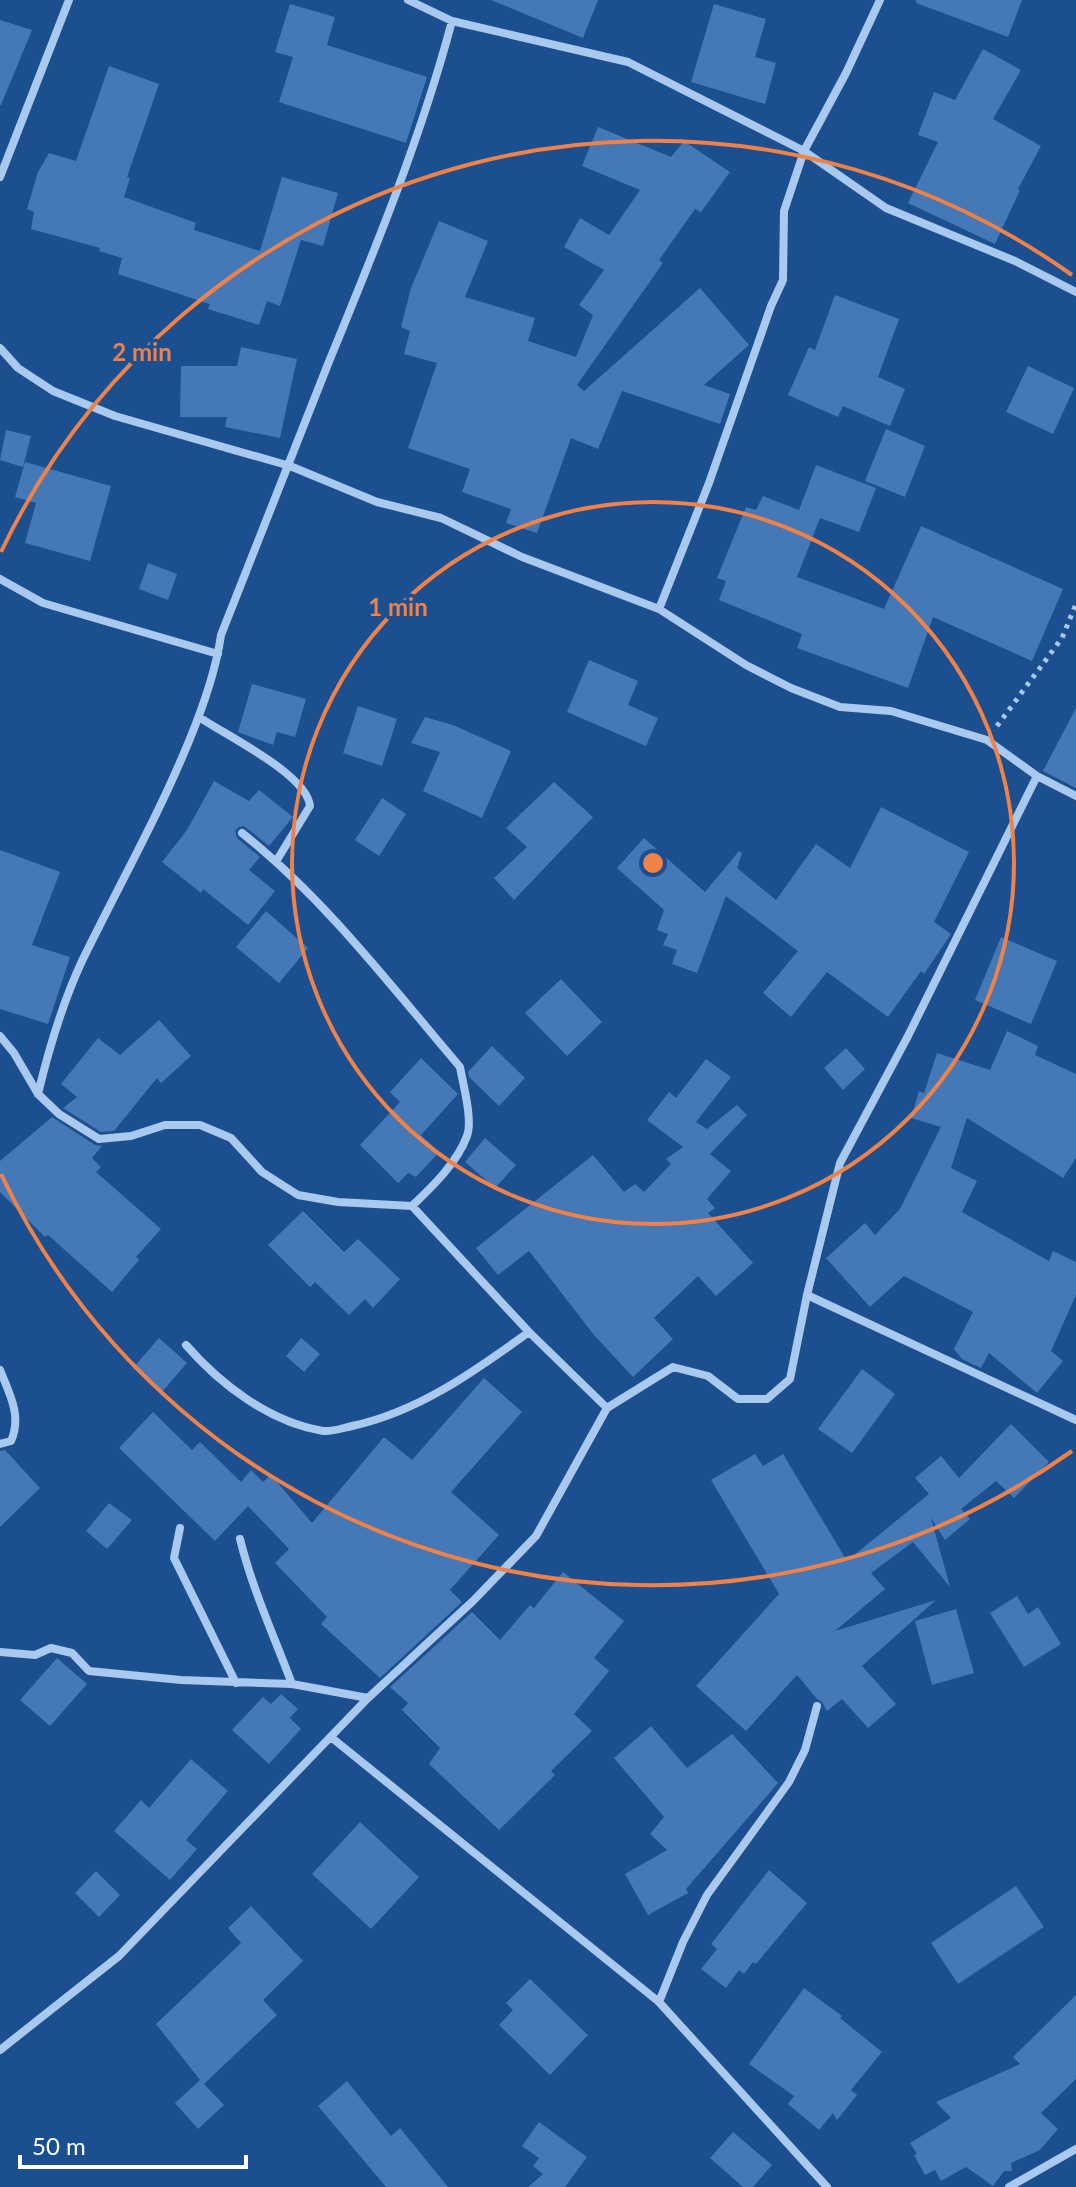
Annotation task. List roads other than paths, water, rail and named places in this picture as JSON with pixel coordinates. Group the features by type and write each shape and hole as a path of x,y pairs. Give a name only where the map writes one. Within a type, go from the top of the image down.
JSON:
{"street":[{"path":"0,177 69,0"},
{"path":"408,0 452,21 628,62 804,151 886,208 1015,261 1076,292"},
{"path":"659,609 783,280 784,211 804,151 846,73 880,0"},
{"path":"38,1094 51,1037 82,962 150,830 199,717 221,635 290,466 436,83 452,21"},
{"path":"0,348 18,368 53,391 115,416 290,466 377,502 441,518 522,557 659,609 746,665 791,688 840,707 891,711 987,740 1037,776 1076,796"},
{"path":"0,579 43,603 218,654"},
{"path":"199,717 266,757 302,786 309,797 310,806 277,860"},
{"path":"0,2050 119,1956 368,1698 473,1601 536,1536 607,1408 673,1367 708,1376 738,1399 767,1399 790,1379 840,1163 908,1036 1037,776"},
{"path":"242,833 277,860 322,906 460,1067 468,1134 432,1187 412,1206"},
{"path":"0,1036 38,1094 59,1114 99,1139 131,1136 165,1125 200,1125 231,1138 262,1172 298,1195 338,1202 412,1206 529,1332 607,1408"},
{"path":"807,1295 1076,1420"},
{"path":"186,1345 213,1375 284,1420 326,1431 382,1419 469,1376 529,1332"},
{"path":"0,1370 15,1406 17,1427 11,1441 0,1444"},
{"path":"180,1528 174,1558 236,1683"},
{"path":"240,1539 250,1578 266,1611 292,1684"},
{"path":"0,1652 35,1655 51,1648 72,1653 89,1671 236,1683 292,1684 368,1698"},
{"path":"659,2002 683,1942 707,1895 789,1782 805,1750 817,1706"},
{"path":"332,1738 659,2002 827,2187"},
{"path":"1009,2187 1076,2149"}]}
